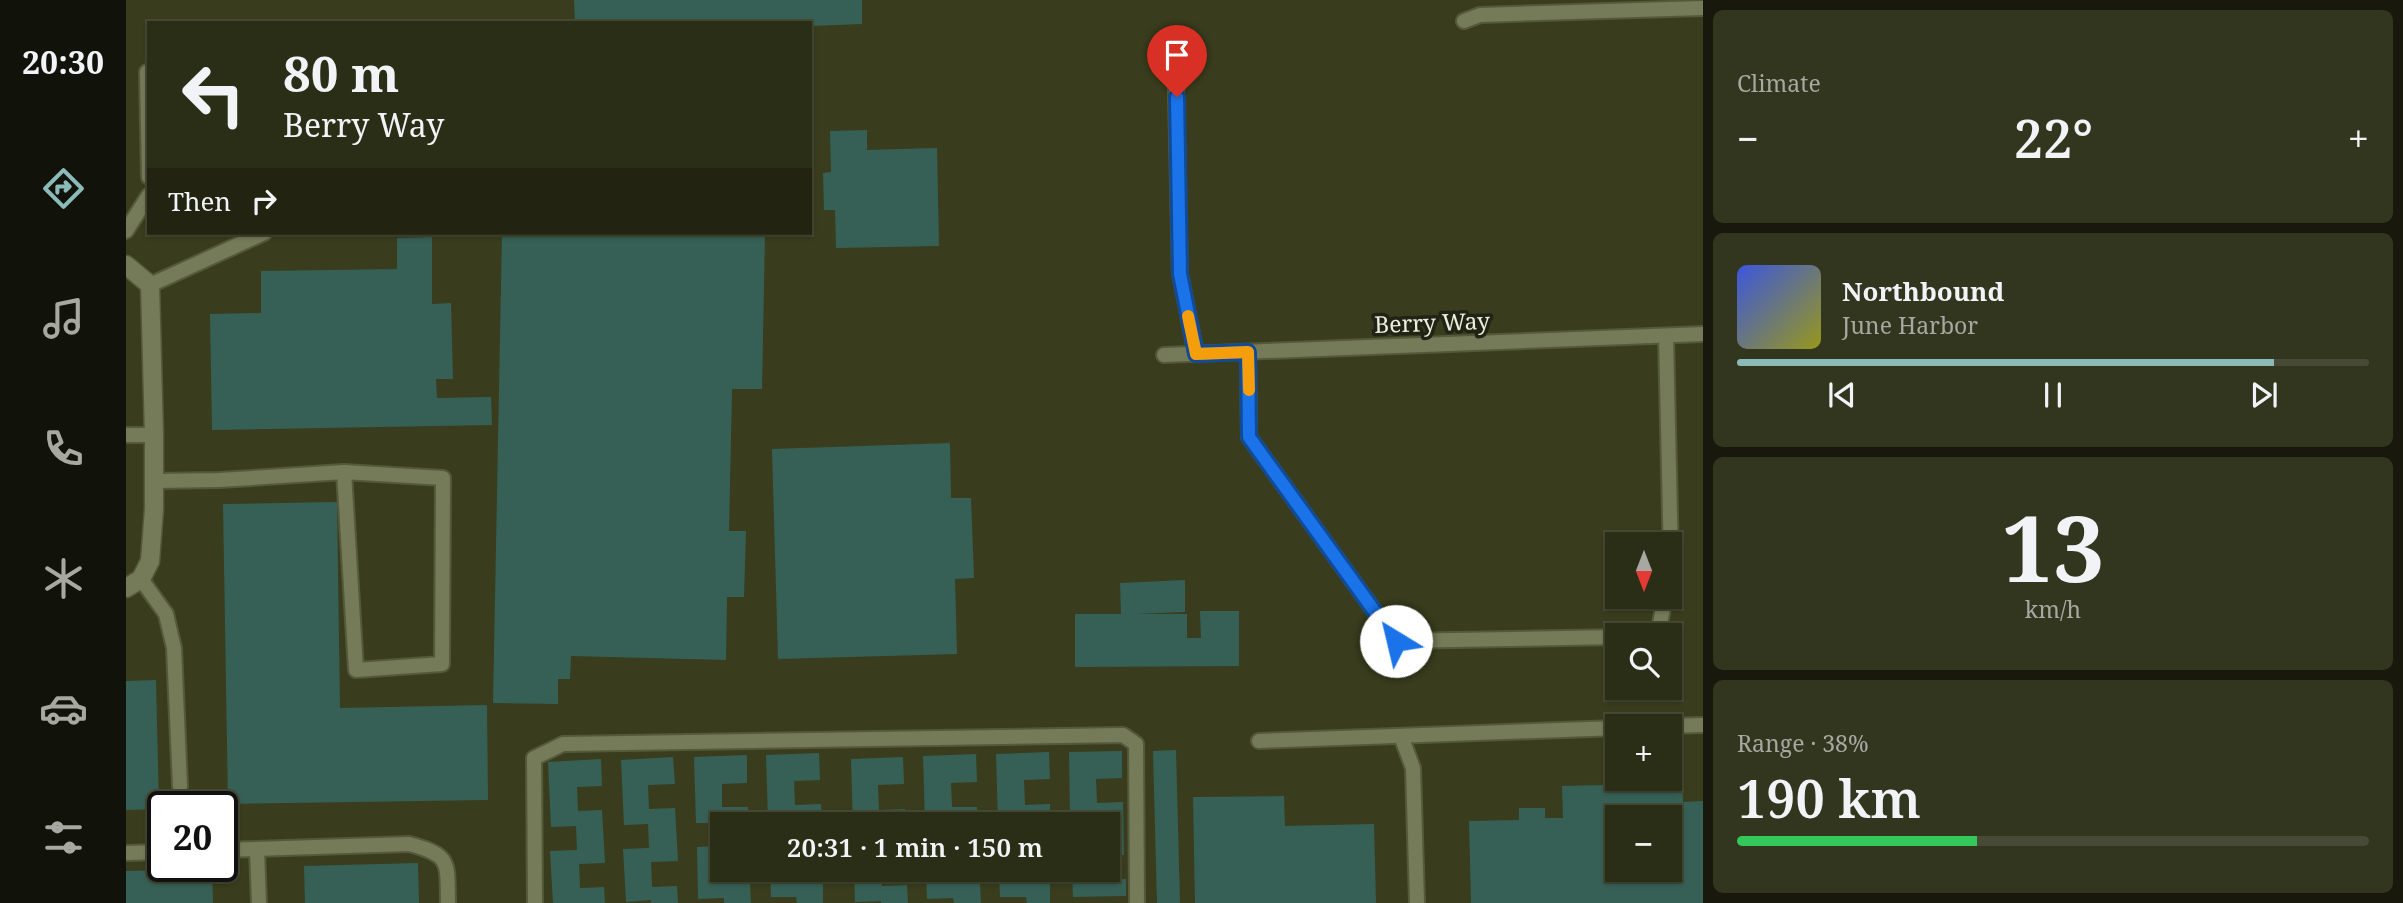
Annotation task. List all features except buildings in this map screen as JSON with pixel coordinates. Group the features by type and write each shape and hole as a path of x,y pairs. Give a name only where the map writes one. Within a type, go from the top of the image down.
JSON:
{"street":[{"path":"126,265 150,285 154,435 150,561 134,583"}],"lane":[{"path":"1464,21 1480,15 1664,5 1703,8"},
{"path":"1175,47 1180,274 1196,354"},
{"path":"126,231 147,197"},
{"path":"150,285 260,235"},
{"name":"Berry Way","path":"1164,355 1703,334"},
{"path":"1666,336 1671,532"},
{"path":"1248,352 1249,437 1396,641 1605,637"},
{"path":"126,435 154,435"},
{"path":"154,481 220,480 344,472 443,478 442,664 356,670 344,472"},
{"path":"134,583 166,614 174,648 180,786"},
{"path":"1682,726 1703,725"},
{"path":"1259,741 1605,728"},
{"path":"535,903 534,758 564,744 1123,735 1136,744 1137,903"},
{"path":"1401,736 1413,768 1417,903"},
{"path":"238,850 409,844 430,849 440,855 447,866 449,903"},
{"path":"257,849 259,903"},
{"path":"126,853 147,852"}],"slow traffic":[{"path":"1188,316 1196,354 1248,352 1249,390"}],"route":[{"path":"1177,97 1180,274 1196,354 1248,352 1249,437 1396,641"}]}
